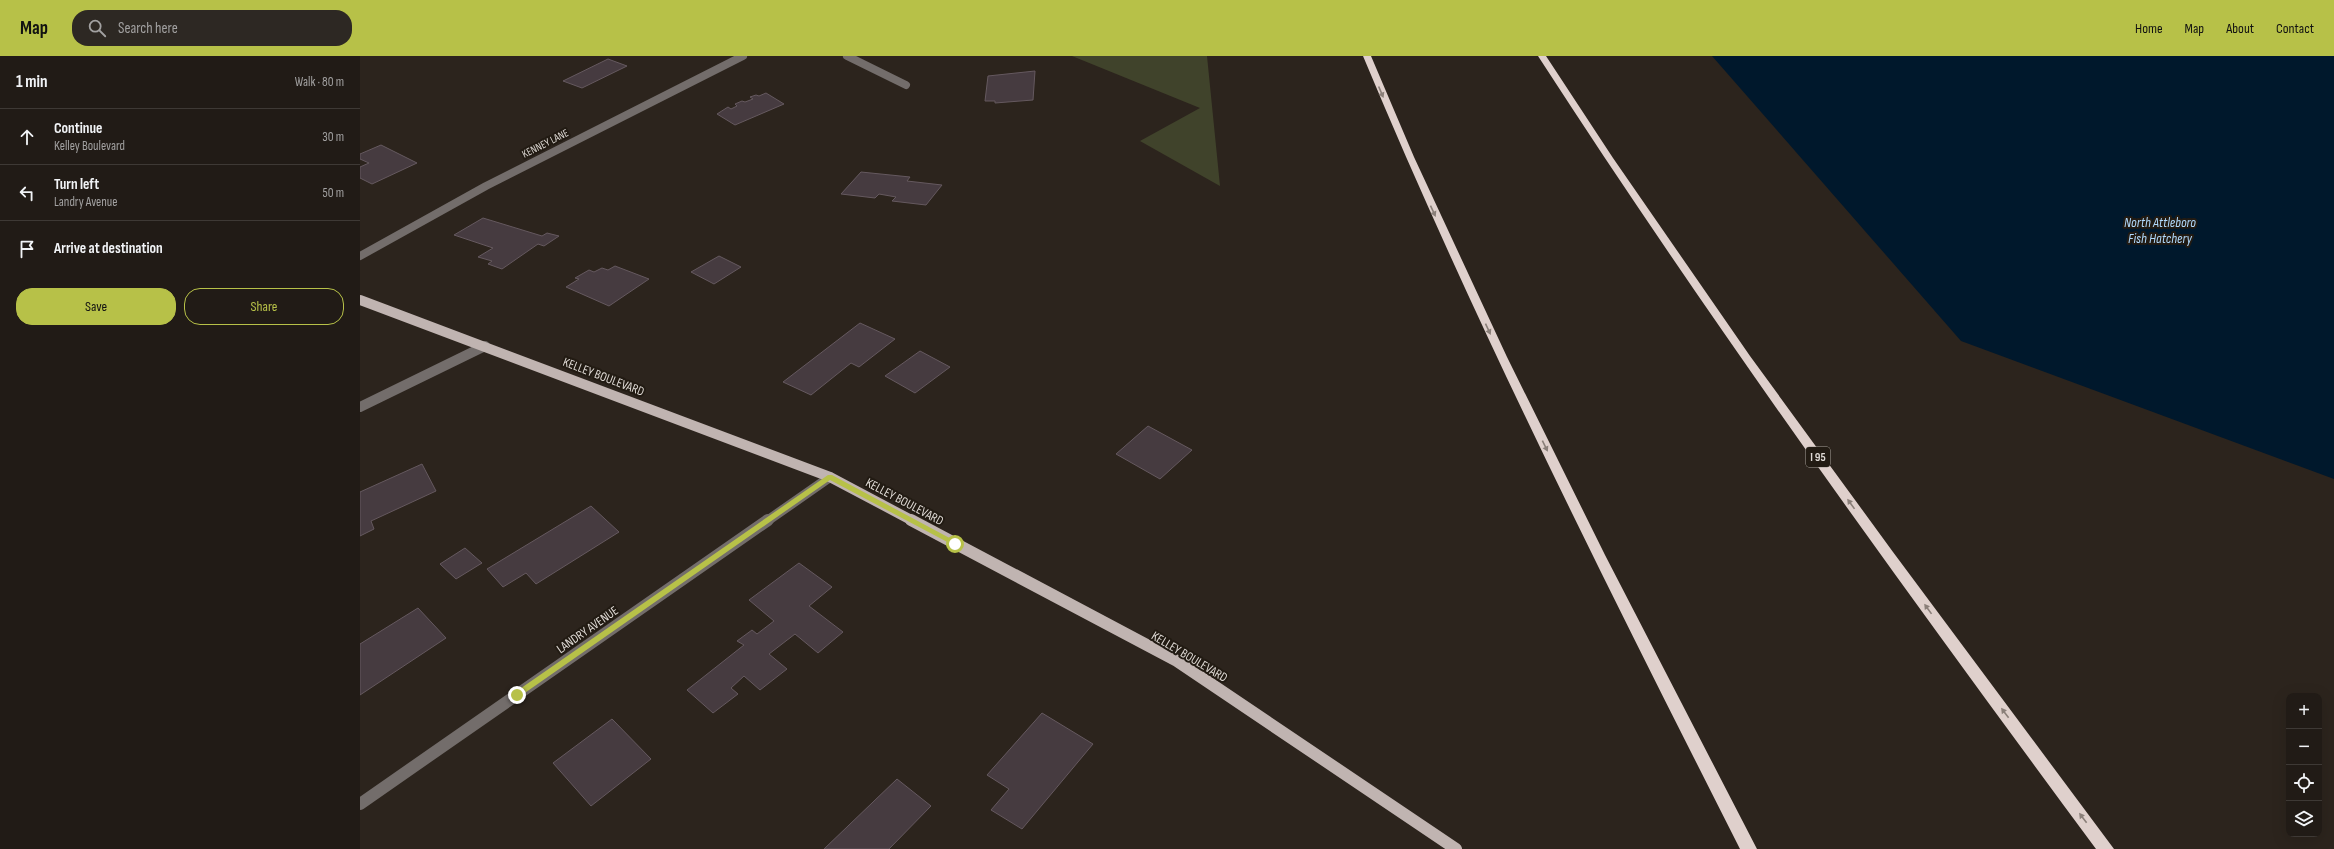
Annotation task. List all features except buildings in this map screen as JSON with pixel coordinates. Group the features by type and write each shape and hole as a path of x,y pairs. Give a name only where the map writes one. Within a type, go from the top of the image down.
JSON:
{"highway":[{"path":"1366,56 1427,199 1500,356 1599,555 1749,849"},
{"name":"I 95","path":"1542,56 1714,312 1940,626 2106,849"}],"main road":[{"name":"KELLEY BOULEVARD","path":"360,300 830,477 1177,661 1456,849"}],"street":[{"name":"KENNEY LANE","path":"360,256 486,186 743,56"},
{"path":"847,56 906,85"},
{"path":"360,407 485,346"},
{"name":"LANDRY AVENUE","path":"360,804 830,477"}],"green space":[{"path":"1072,56 1207,56 1220,186 1140,141 1200,108"}],"water":[{"name":"North Attleboro Fish Hatchery","path":"1712,56 2334,56 2334,479 1961,341"}],"route":[{"path":"517,695 830,477 955,544"}]}
